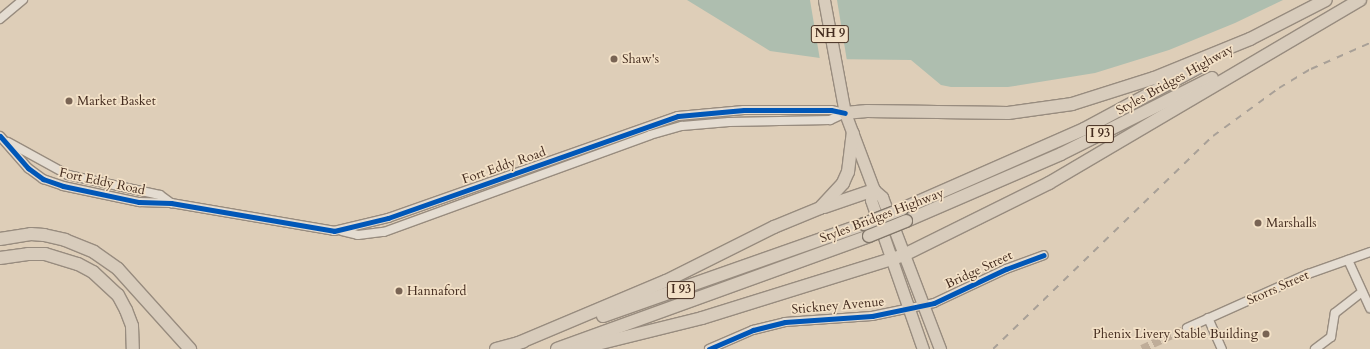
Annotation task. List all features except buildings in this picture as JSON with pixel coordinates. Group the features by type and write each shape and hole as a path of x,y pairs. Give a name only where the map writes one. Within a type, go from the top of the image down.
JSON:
{"highway":[{"name":"I 93","path":"1250,39 1326,0"},
{"name":"I 93","path":"1291,41 1360,0"},
{"path":"845,113 867,111 1008,113 1038,110 1113,93 1250,39"},
{"name":"Styles Bridges Highway","path":"496,349 516,344 705,282 902,209 1084,129 1250,39"},
{"path":"577,349 702,318 904,255 1049,183 1291,41"},
{"name":"Styles Bridges Highway","path":"556,349 869,236 906,221 1061,154 1291,41"},
{"path":"820,208 843,183 848,172 853,133"},
{"path":"516,344 666,281 774,227 820,208 874,190"},
{"path":"0,239 31,234 65,240 94,252 118,269 190,349"},
{"path":"0,258 28,254 45,254 78,264 93,272 118,295 126,310 132,326 133,349"}],"main road":[{"name":"NH 9","path":"824,0 835,67 845,113 874,190 882,197 940,349"},
{"name":"NH 9","path":"874,190 871,200 890,260 923,349"}],"street":[{"path":"0,19 23,0"},
{"name":"Fort Eddy Road","path":"342,230 506,178 678,116 744,110 831,110 845,113"},
{"name":"Fort Eddy Road","path":"2,137 28,168 43,179 88,192 140,202 171,203 313,229 342,230 358,235 384,232 650,135 682,126 729,122 830,120 845,113"},
{"name":"Fort Eddy Road","path":"2,137 68,174 160,195 171,203"},
{"name":"Storrs Street","path":"1188,328 1208,318 1370,252"},
{"name":"Bridge Street","path":"924,305 1044,255"},
{"path":"1348,260 1370,308"},
{"path":"1315,349 1331,337 1335,313 1362,292"},
{"name":"Stickney Avenue","path":"709,349 753,330 785,322 872,316 924,305"},
{"path":"1208,318 1222,349"}],"shaded area":[{"path":"687,0 1283,0 1235,23 1169,50 1095,73 1008,87 951,87 941,85 911,60 827,59 770,51"}],"pier":[{"path":"810,0 837,0 847,61 820,60"}],"tunnel":[{"path":"1142,349 1187,328"}],"railway":[{"path":"993,349 1213,136 1279,88 1311,69 1370,43"}],"cycle path":[{"path":"0,136 28,168 43,179 63,186 139,202 171,203 334,231 388,218 678,116 744,110 831,110 845,113"},
{"path":"709,349 753,330 785,322 872,316 934,303 1006,269 1044,255"}],"place":[{"name":"Shaw's","path":"614,59"},
{"name":"Market Basket","path":"69,101"},
{"name":"Marshalls","path":"1258,223"},
{"name":"Hannaford","path":"399,291"},
{"name":"Phenix Livery Stable Building","path":"1266,334"}]}
